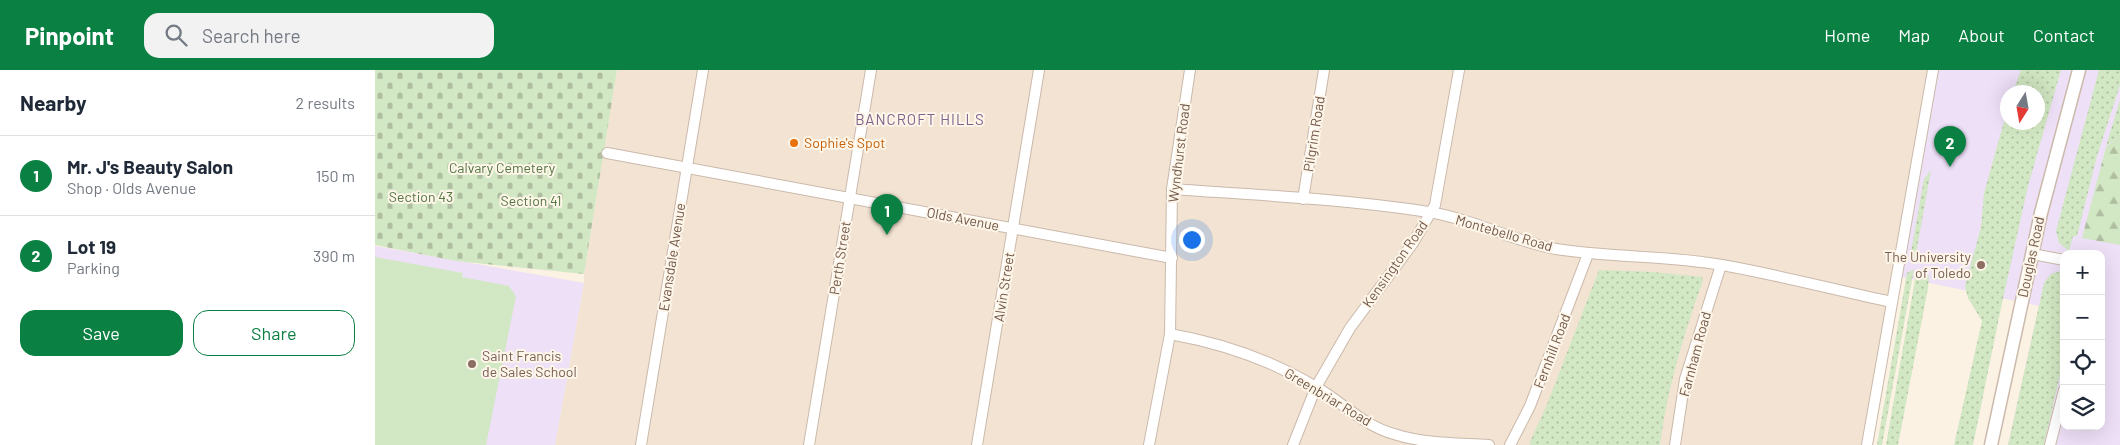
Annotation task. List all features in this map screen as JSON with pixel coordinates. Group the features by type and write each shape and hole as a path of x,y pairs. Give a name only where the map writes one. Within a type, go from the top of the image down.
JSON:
{"street":[{"name":"Evansdale Avenue","path":"641,445 703,70"},
{"name":"Perth Street","path":"809,445 871,70"},
{"name":"Alvin Street","path":"977,445 1039,70"},
{"name":"Wyndhurst Road","path":"1149,445 1170,334 1173,189 1190,70"},
{"name":"Pilgrim Road","path":"1303,199 1324,70"},
{"name":"Kensington Road","path":"1293,445 1316,387 1349,328 1413,243 1435,205 1459,70"},
{"path":"1867,445 1933,70"},
{"name":"Douglas Road","path":"1991,445 2032,254 2056,153 2079,70"},
{"name":"Olds Avenue","path":"607,153 1172,258"},
{"name":"Montebello Road","path":"1173,189 1303,199 1430,212 1470,222 1538,246 1588,254 1648,257 1721,265 1892,302"},
{"name":"Fernhill Road","path":"1510,445 1530,406 1588,254"},
{"path":"2032,254 2060,259"},
{"name":"Farnham Road","path":"1675,445 1685,378 1721,265"},
{"name":"Greenbriar Road","path":"1170,334 1211,342 1256,357 1316,387 1359,417 1393,434 1415,439 1489,445"},
{"path":"2050,445 2060,406"}],"shaded area":[{"path":"617,70 1933,70 1907,218 1861,445 555,445 584,283"},
{"name":"The University of Toledo","path":"1933,70 2120,70 2120,445 2008,445 2039,306 1897,276"},
{"name":"Saint Francis de Sales School","path":"375,246 584,283 555,445 375,445"}],"green space":[{"name":"Calvary Cemetery","path":"375,70 617,70 584,274 456,261 375,245"},
{"path":"2021,70 2061,70 2045,126 2045,85 2016,85"},
{"path":"2099,70 2120,70 2120,85 2097,156 2077,236 2073,236 2069,250 2059,243 2056,231"},
{"path":"2120,100 2120,136 2106,146"},
{"path":"2002,130 2044,130 2028,186 1973,445 1954,445 1982,321 1968,298 1965,286 1981,227 1984,193"},
{"path":"2120,136 2120,245 2082,238 2106,147"},
{"path":"1931,170 1915,259 1911,252 1924,179"},
{"name":"Saint Francis de Sales School","path":"375,257 463,273 462,277 509,286 516,296 486,445 375,445"},
{"path":"1914,269 1882,445 1877,445 1907,273"},
{"path":"1599,270 1653,272 1702,277 1703,280 1672,382 1660,445 1531,445 1529,444 1546,407"},
{"path":"2060,271 2060,375 2044,445 2008,445 2044,283 2051,274"},
{"path":"1916,274 1929,276 1928,288 1898,445 1886,445"}],"place":[{"name":"Sophie's Spot","path":"794,143"},
{"name":"Lot 19","path":"1950,167"},
{"name":"Mr. J's Beauty Salon","path":"887,235"},
{"name":"The University of Toledo","path":"1981,265"},
{"name":"Saint Francis de Sales School","path":"472,364"}],"district":[{"name":"BANCROFT HILLS","path":"920,120"}],"park label":[{"name":"Section 43","path":"421,197"},
{"name":"Section 41","path":"531,201"}]}
